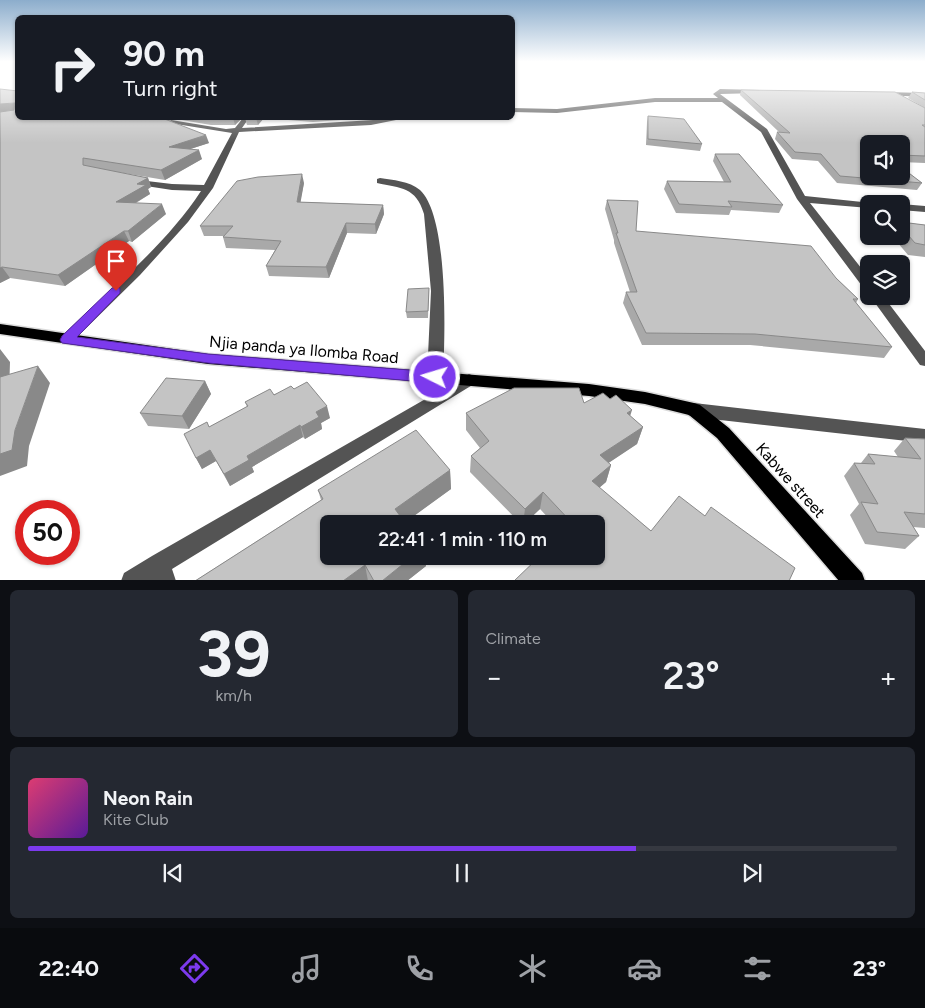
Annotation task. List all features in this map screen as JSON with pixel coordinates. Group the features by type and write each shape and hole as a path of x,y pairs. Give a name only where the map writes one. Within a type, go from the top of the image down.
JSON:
{"main road":[{"name":"Njia panda ya Ilomba Road","path":"0,329 208,359 589,390 645,398 694,410"},
{"name":"Kabwe street","path":"694,410 723,433 854,580"}],"street":[{"path":"771,91 720,91 716,94 721,100 764,131 802,199 860,275"},
{"path":"873,94 925,95"},
{"path":"895,95 910,104"},
{"path":"515,110 557,111 648,101 721,100"},
{"path":"157,120 216,131 235,131 371,123 390,120"},
{"path":"67,340 168,238 208,188 235,131 244,120"},
{"path":"119,178 172,187 208,188"},
{"path":"380,181 398,183 409,188 416,193 429,211 437,269 439,306 435,377"},
{"path":"802,199 860,204"},
{"path":"910,208 925,209"},
{"path":"883,305 925,361"},
{"path":"132,580 162,572 469,380"},
{"path":"694,410 925,436"}],"building":[{"path":"0,89 15,91 15,103 0,104"},
{"path":"741,90 895,92 925,108 925,125 922,125 925,127 925,156 910,155 910,135 860,135 860,178 840,176 821,154 795,152 777,132 790,133"},
{"path":"912,92 925,93 925,100"},
{"path":"15,103 15,120 167,120 206,135 169,147 199,150 161,170 83,158 83,165 148,178 137,184 146,185 116,202 162,204 128,231 124,231 58,275 0,268 0,112 14,110"},
{"path":"648,116 684,119 702,144 648,139"},
{"path":"715,154 739,154 783,205 728,201 732,207 679,204 667,181 731,182"},
{"path":"302,174 297,202 383,205 375,224 346,223 326,267 266,266 281,241 223,237 233,226 200,226 237,181 258,177"},
{"path":"910,174 922,183 910,182"},
{"path":"607,200 638,201 636,231 811,246 836,278 858,299 853,299 892,347 755,334 646,333 626,292 637,292 616,233 618,233"},
{"path":"910,223 925,225 925,245 915,243 910,237"},
{"path":"429,288 428,311 406,312 408,289"},
{"path":"38,366 15,430 12,450 0,454 0,377"},
{"path":"166,378 205,381 182,416 140,413"},
{"path":"307,382 327,406 316,412 319,417 301,427 300,425 247,456 249,460 224,474 210,450 196,458 184,434 207,422 209,427 248,406 245,402 270,389 274,395 291,386 294,389"},
{"path":"514,388 579,388 584,403 603,393 610,399 616,395 632,410 627,413 643,427 600,455 611,465 592,481 651,531 679,496 705,516 711,507 795,568 789,580 515,580 531,565 605,565 605,515 565,515 543,492 525,509 471,456 489,441 466,413"},
{"path":"416,430 450,470 395,509 399,515 320,515 320,565 365,565 344,580 197,580 323,499 318,490"},
{"path":"905,438 925,439 925,514 904,512 919,536 877,532 861,502 878,504 854,463 875,464 868,454 921,459"},
{"path":"365,565 402,565 383,580 373,580"}],"route":[{"path":"116,291 67,340 208,359 435,377"}]}
